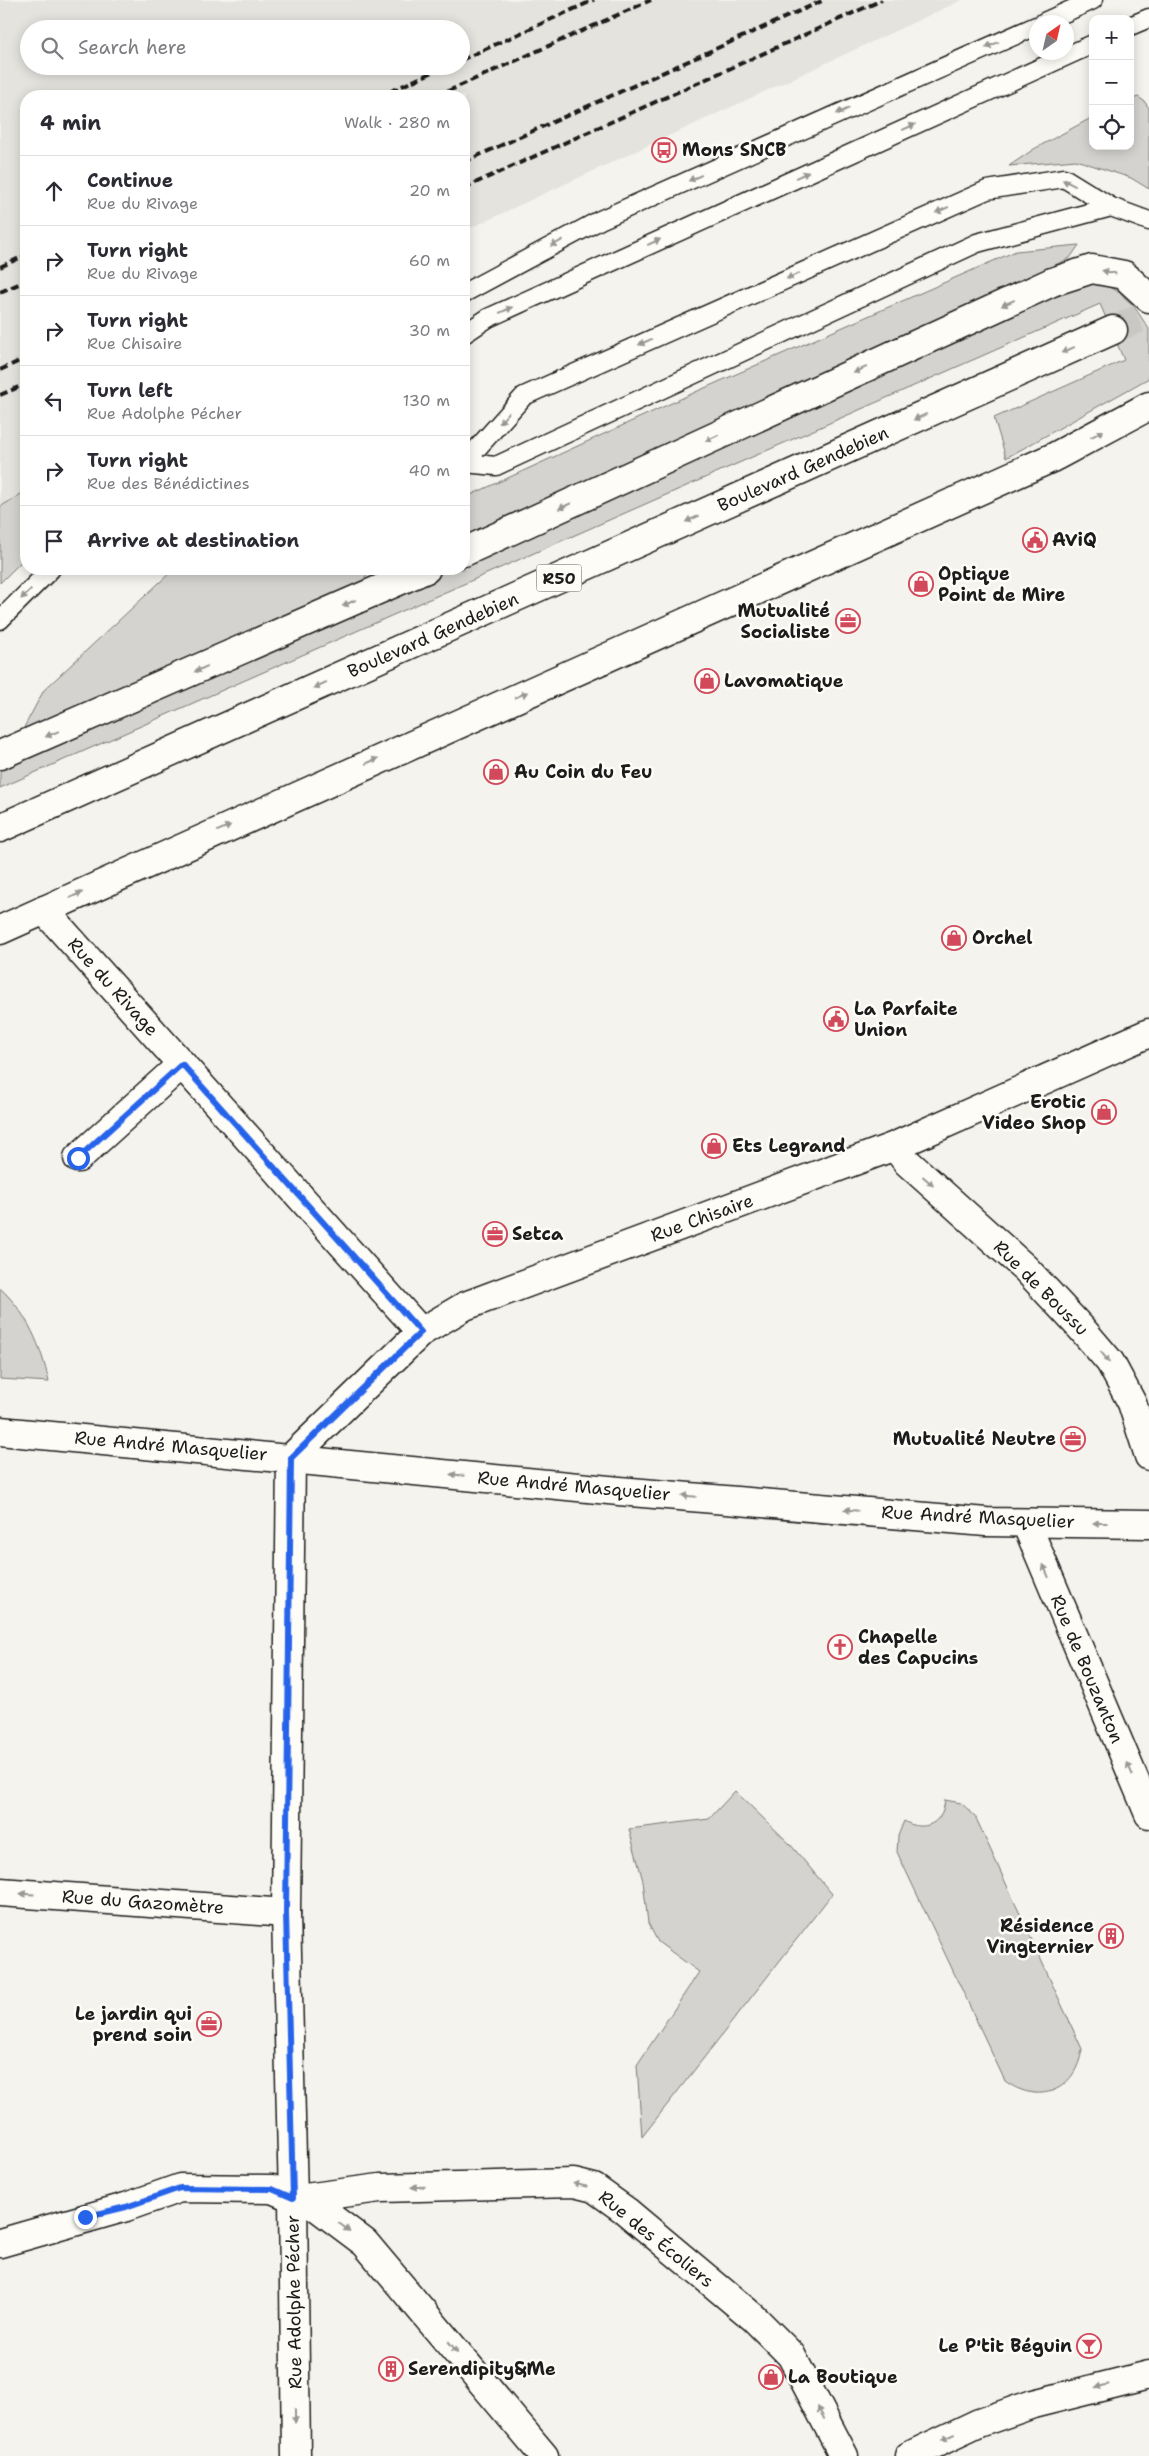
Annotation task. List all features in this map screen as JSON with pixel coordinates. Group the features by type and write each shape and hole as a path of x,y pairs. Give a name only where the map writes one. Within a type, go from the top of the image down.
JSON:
{"main road":[{"path":"470,549 1052,282 1092,269 1124,275 1149,298"},
{"name":"Boulevard Gendebien","path":"2,828 1113,330"},
{"path":"0,930 1054,457 1149,406"},
{"path":"0,755 382,580 402,575"},
{"name":"Rue du Rivage","path":"44,910 421,1332"},
{"name":"Rue Chisaire","path":"291,1458 421,1332 465,1306 895,1146 1149,1034"},
{"path":"78,1158 182,1064"},
{"name":"Rue de Boussu","path":"895,1146 907,1162 1026,1269 1110,1362 1132,1403 1149,1456"},
{"name":"Rue André Masquelier","path":"0,1431 639,1492 986,1522 1149,1524"},
{"name":"Rue Adolphe Pécher","path":"291,1458 286,1913 299,2198 296,2456"},
{"name":"Rue de Bouzanton","path":"1026,1523 1149,1814"},
{"name":"Rue du Gazomètre","path":"0,1892 286,1913"},
{"name":"Rue des Écoliers","path":"299,2198 380,2188 574,2183 594,2188 626,2211 754,2318 791,2355 844,2456"},
{"path":"0,2243 126,2207 180,2188 272,2189 299,2198 365,2243 544,2456"},
{"path":"909,2456 979,2423 1033,2404 1149,2375"}],"lane":[{"path":"1060,15 1093,0"},
{"path":"1134,24 1149,18"},
{"path":"470,290 600,220 1029,29"},
{"path":"470,330 488,318 1089,46"},
{"path":"470,456 524,396 986,190 1064,178 1111,207 1149,221"},
{"path":"470,464 496,466 978,243 1111,207"},
{"path":"0,620 45,575"}],"shaded area":[{"path":"0,0 962,0 470,228 470,90 20,90 20,495 0,507"},
{"path":"1138,97 1149,108 1149,189 1131,178 1076,160 1009,166 1034,149 1089,119 1089,150 1134,150 1134,98"},
{"path":"1079,245 1070,258 470,539 470,495 700,390 1016,251"},
{"path":"1094,280 1117,291 1133,305 1149,329 1149,378 1006,458 994,418 1124,360 1100,304 0,788 0,768 434,575 470,575 470,558"},
{"path":"20,495 20,563 0,583 0,507"},
{"path":"168,575 366,575 363,581 21,733 44,690"},
{"path":"0,1288 10,1298 32,1331 42,1356 49,1382 0,1379"},
{"path":"735,1791 790,1844 832,1894 642,2137 637,2065 699,1972 658,1942 648,1923 643,1881 629,1829 709,1819"},
{"path":"945,1800 961,1803 975,1816 1082,2049 1072,2075 1064,2084 1054,2090 1043,2093 1031,2092 1018,2089 1005,2081 897,1852 898,1836 904,1821 919,1826 932,1824 941,1815"}],"tunnel":[{"path":"1113,330 1149,314"}],"railway":[{"path":"470,56 594,0"},
{"path":"450,90 651,0"},
{"path":"470,159 824,0"},
{"path":"470,185 882,0"},
{"path":"393,90 426,75"},
{"path":"0,267 20,258"},
{"path":"0,292 20,284"},
{"path":"0,370 20,361"},
{"path":"0,395 20,387"}],"place":[{"name":"Mons SNCB","path":"664,150"},
{"name":"AViQ","path":"1035,540"},
{"name":"Optique Point de Mire","path":"921,584"},
{"name":"Mutualité Socialiste","path":"848,621"},
{"name":"Lavomatique","path":"707,681"},
{"name":"Au Coin du Feu","path":"496,772"},
{"name":"Orchel","path":"954,938"},
{"name":"La Parfaite Union","path":"836,1019"},
{"name":"Erotic Video Shop","path":"1104,1112"},
{"name":"Ets Legrand","path":"714,1146"},
{"name":"Setca","path":"495,1234"},
{"name":"Mutualité Neutre","path":"1073,1439"},
{"name":"Chapelle des Capucins","path":"840,1647"},
{"name":"Résidence Vingternier","path":"1111,1936"},
{"name":"Le jardin qui prend soin","path":"209,2024"},
{"name":"Le P'tit Béguin","path":"1089,2346"},
{"name":"Serendipity&Me","path":"391,2369"},
{"name":"La Boutique","path":"771,2377"}],"route":[{"path":"78,1158 182,1064 421,1332 291,1458 286,1913 293,2198 272,2189 180,2188 126,2207 85,2217"}]}
